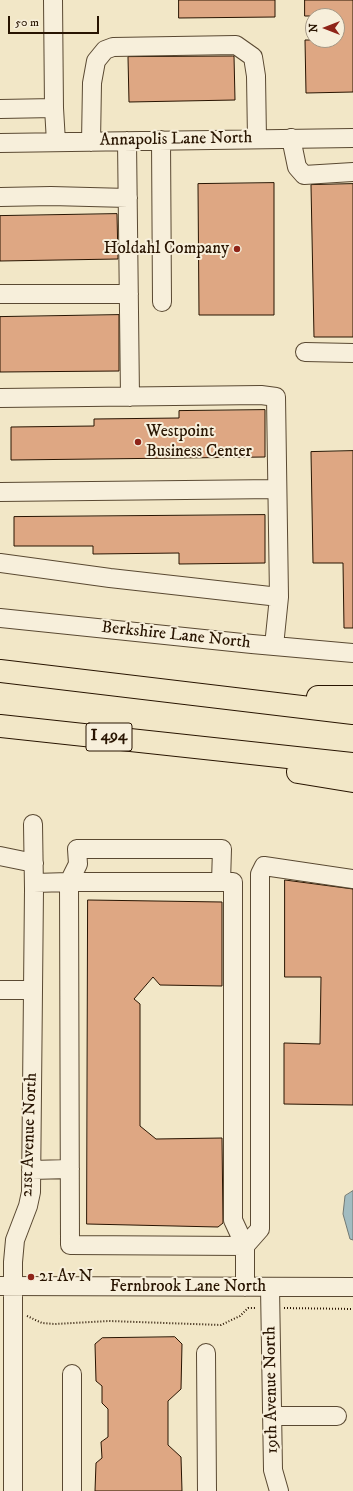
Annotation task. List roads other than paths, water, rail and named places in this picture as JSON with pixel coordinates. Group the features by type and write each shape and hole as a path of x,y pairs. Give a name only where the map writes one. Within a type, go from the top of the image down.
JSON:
{"highway":[{"path":"0,671 353,713"},
{"path":"195,693 301,697 353,697"},
{"name":"I 494","path":"0,726 353,764"},
{"path":"218,750 253,764 353,782"}],"street":[{"path":"53,0 54,108 56,142"},
{"path":"92,142 92,83 96,61 105,50 113,47 236,45 244,50 253,57 256,76 257,138"},
{"path":"0,109 54,108"},
{"name":"Annapolis Lane North","path":"0,143 257,138 353,138"},
{"path":"291,138 297,167 304,175 353,172"},
{"path":"161,140 162,302"},
{"path":"127,141 130,397"},
{"path":"0,197 51,196 128,198"},
{"path":"0,294 129,294"},
{"path":"305,352 353,353"},
{"path":"0,398 261,395 276,397 279,597 274,646"},
{"path":"0,492 277,489"},
{"path":"0,563 110,578 279,597"},
{"name":"Berkshire Lane North","path":"0,618 353,653"},
{"name":"21st Avenue North","path":"9,1488 6,1378 13,1314 6,1286 13,1262 15,1240 30,1199 31,1192 34,883 33,824"},
{"path":"221,882 222,849 77,849 78,864 69,882 70,1245 245,1246 260,1229 260,874 264,866 353,879"},
{"path":"0,856 34,863"},
{"path":"34,883 233,882 233,1220 245,1246 245,1287"},
{"path":"0,990 33,990"},
{"path":"31,1170 70,1169"},
{"name":"Fernbrook Lane North","path":"6,1286 353,1287"},
{"name":"19th Avenue North","path":"270,1287 273,1470 279,1491"},
{"path":"206,1353 207,1491"},
{"path":"72,1374 72,1491"},
{"path":"272,1416 337,1416"}],"water":[{"path":"353,1191 353,1240 350,1239 343,1214 345,1196"}],"place":[{"name":"Holdahl Company","path":"237,249"},
{"name":"Westpoint Business Center","path":"138,442"},
{"name":"21 Av N","path":"31,1277"}]}
